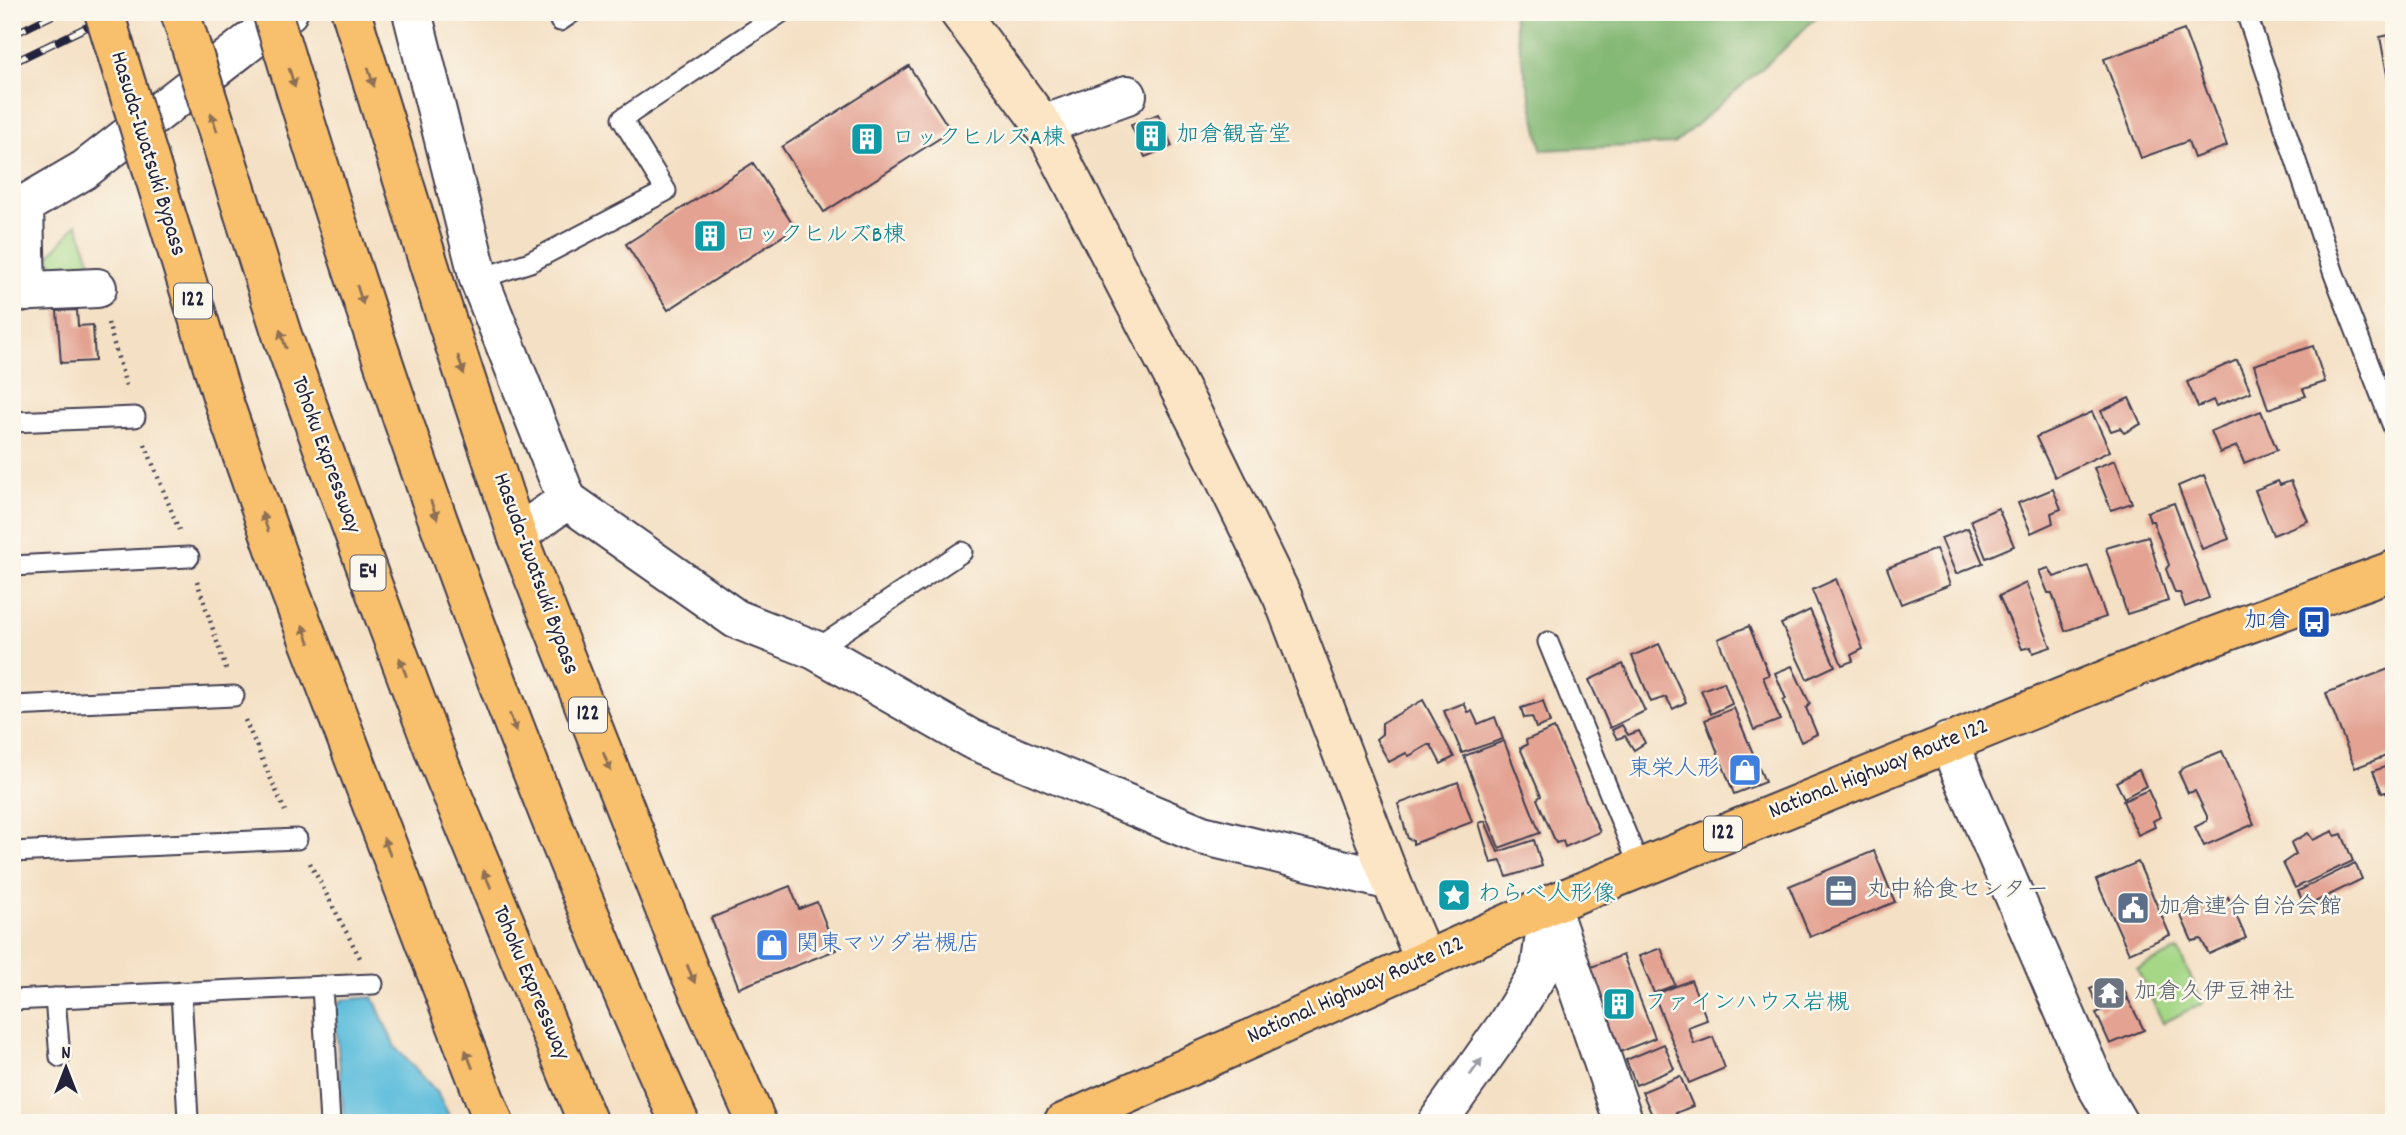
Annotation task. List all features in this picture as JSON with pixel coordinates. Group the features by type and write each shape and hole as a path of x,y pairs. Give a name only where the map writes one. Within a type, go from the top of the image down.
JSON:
{"highway":[{"name":"Hasuda-Iwatsuki Bypass","path":"104,12 225,407 288,586 494,1123"},
{"name":"Tohoku Expressway","path":"180,12 282,335 373,586 439,764 589,1123"},
{"path":"272,12 325,189 416,462 520,740 647,1051 680,1123"},
{"name":"Hasuda-Iwatsuki Bypass","path":"351,12 440,300 517,535 690,973 757,1123"},
{"name":"National Highway Route 122","path":"1063,1123 1549,905 1948,741 2201,641 2394,570"}],"street":[{"path":"97,288 19,292 24,205 84,170 288,12"},
{"path":"412,12 479,279 567,499 736,619 814,650 971,739 1202,835 1391,881"},
{"path":"959,12 1043,125 1203,434 1283,598 1391,881 1425,961"},
{"path":"1043,125 1127,95"},
{"path":"517,535 567,499"},
{"path":"1948,741 2096,1085 2118,1123"},
{"path":"1437,1123 1507,1024 1539,970 1549,905"},
{"path":"1549,905 1624,1123"}],"lane":[{"path":"479,279 530,262 666,191 622,119 782,12"},
{"path":"2246,12 2334,274 2394,429"},
{"path":"12,422 135,417"},
{"path":"814,650 962,552"},
{"path":"12,566 189,557"},
{"path":"1548,642 1640,868"},
{"path":"12,706 234,696"},
{"path":"12,852 297,839"},
{"path":"12,1000 373,984"},
{"path":"322,986 330,1123"},
{"path":"181,992 188,1119"},
{"path":"55,998 60,1057"}],"path":[{"path":"97,288 135,417 189,557 234,696 297,839 373,984"}],"green space":[{"path":"1512,12 1821,12 1781,52 1674,144 1542,150"},
{"path":"77,224 93,268 56,274 49,256"},
{"path":"2178,950 2203,1003 2163,1023 2137,969"}],"water":[{"path":"373,997 395,1047 437,1092 453,1123 344,1123 335,1008 342,1000"}],"building":[{"path":"2184,30 2227,146 2194,158 2188,141 2141,158 2104,59"},
{"path":"2394,34 2394,101 2392,101 2380,37"},
{"name":"ロックヒルズA棟","path":"909,66 951,131 824,212 782,147"},
{"name":"加倉観音堂","path":"1158,114 1172,146 1145,157 1131,125"},
{"name":"ロックヒルズB棟","path":"753,163 795,228 668,310 626,244"},
{"path":"77,310 78,326 93,325 95,361 61,363 57,311"},
{"path":"2313,346 2325,382 2303,389 2306,396 2268,409 2254,365"},
{"path":"2237,360 2251,392 2216,406 2213,400 2198,407 2187,382"},
{"path":"2129,398 2141,424 2124,433 2120,428 2111,431 2101,411"},
{"path":"2261,411 2277,450 2244,463 2237,446 2220,453 2211,431"},
{"path":"2092,412 2110,451 2055,477 2036,437"},
{"path":"2115,460 2132,503 2111,510 2094,468"},
{"path":"2204,475 2229,539 2202,549 2178,486"},
{"path":"2278,481 2280,485 2291,481 2308,521 2273,535 2255,490"},
{"path":"2053,489 2061,509 2051,513 2053,523 2031,533 2018,503"},
{"path":"2174,503 2209,598 2185,607 2180,593 2175,593 2166,569 2169,565 2147,512"},
{"path":"1998,508 2014,546 1986,558 1971,520"},
{"path":"1968,528 1983,563 1956,574 1941,538"},
{"path":"2148,536 2168,601 2127,614 2106,548"},
{"path":"1936,549 1950,585 1901,604 1887,568"},
{"path":"2088,566 2106,617 2065,631 2052,593 2048,593 2039,571 2049,568 2054,577"},
{"path":"1836,579 1863,649 1851,655 1853,661 1842,665 1812,590"},
{"path":"2026,583 2051,647 2033,653 2031,647 2022,649 1999,596"},
{"path":"1810,610 1835,666 1807,679 1781,624"},
{"path":"1749,626 1769,675 1763,677 1780,720 1754,730 1718,639"},
{"path":"1659,644 1686,702 1673,709 1666,697 1651,702 1632,656"},
{"path":"1623,664 1645,711 1610,728 1589,680"},
{"path":"1792,666 1810,704 1806,708 1817,734 1801,742 1783,701 1786,699 1775,673"},
{"path":"2394,667 2394,753 2355,768 2326,693"},
{"path":"1724,682 1732,704 1711,714 1701,690"},
{"path":"1423,700 1454,757 1441,764 1431,745 1428,745 1409,756 1406,753 1389,762 1376,739 1382,734 1382,723"},
{"path":"1543,701 1550,723 1536,728 1532,717 1524,718 1521,708"},
{"path":"1464,703 1468,712 1472,711 1478,724 1495,717 1503,739 1462,753 1444,711"},
{"path":"1734,708 1765,782 1734,794 1705,720"},
{"path":"1622,725 1628,735 1639,731 1645,743 1634,750 1625,736 1617,739 1612,730"},
{"path":"1554,728 1600,832 1565,847 1563,841 1556,843 1537,799 1541,796 1520,748 1527,745 1526,740"},
{"path":"1504,741 1540,833 1499,848 1464,756"},
{"path":"2222,751 2254,824 2204,846 2195,827 2207,821 2207,816 2195,791 2188,793 2179,773 2183,767"},
{"path":"2394,764 2394,810 2386,792 2382,793 2373,771"},
{"path":"2139,770 2146,786 2124,798 2116,782"},
{"path":"1458,782 1472,822 1413,844 1413,840 1408,839 1398,804"},
{"path":"2148,790 2160,817 2153,821 2155,827 2138,835 2123,801"},
{"path":"1485,821 1498,852 1534,840 1542,866 1507,877 1501,861 1491,863 1479,823"},
{"path":"2333,831 2335,836 2342,834 2353,861 2295,888 2283,863 2296,854 2291,843 2308,833 2313,840"},
{"path":"1874,851 1895,902 1810,937 1789,886"},
{"name":"加倉連合自治会館","path":"2138,862 2170,935 2129,953 2096,880"},
{"path":"2355,863 2362,879 2305,907 2298,891"},
{"path":"790,886 799,909 817,902 836,950 739,988 711,918"},
{"path":"2228,897 2246,938 2209,954 2201,939 2192,941 2181,916"},
{"path":"1661,948 1675,985 1654,993 1639,956"},
{"name":"ファインハウス岩槻","path":"1623,955 1655,1038 1615,1054 1583,970"},
{"name":"加倉久伊豆神社","path":"2118,978 2128,998 2100,1009 2090,989"},
{"path":"1691,980 1707,1020 1688,1027 1694,1044 1713,1037 1725,1068 1689,1083 1654,995"},
{"path":"2128,999 2144,1030 2110,1044 2096,1013"},
{"path":"1664,1044 1674,1069 1636,1085 1626,1060"},
{"path":"1680,1076 1693,1106 1676,1113 1678,1118 1668,1123 1662,1123 1661,1120 1655,1122 1642,1092"}],"railway":[{"path":"12,35 59,12"},
{"path":"12,63 118,12"}],"place":[{"name":"加倉観音堂","path":"1151,136"},
{"name":"ロックヒルズA棟","path":"867,139"},
{"name":"ロックヒルズB棟","path":"710,236"},
{"name":"加倉","path":"2314,622"},
{"name":"東栄人形","path":"1745,770"},
{"name":"丸中給食センター","path":"1841,891"},
{"name":"わらべ人形像","path":"1454,895"},
{"name":"加倉連合自治会館","path":"2133,908"},
{"name":"関東マツダ岩槻店","path":"772,945"},
{"name":"加倉久伊豆神社","path":"2109,993"},
{"name":"ファインハウス岩槻","path":"1619,1004"}]}
